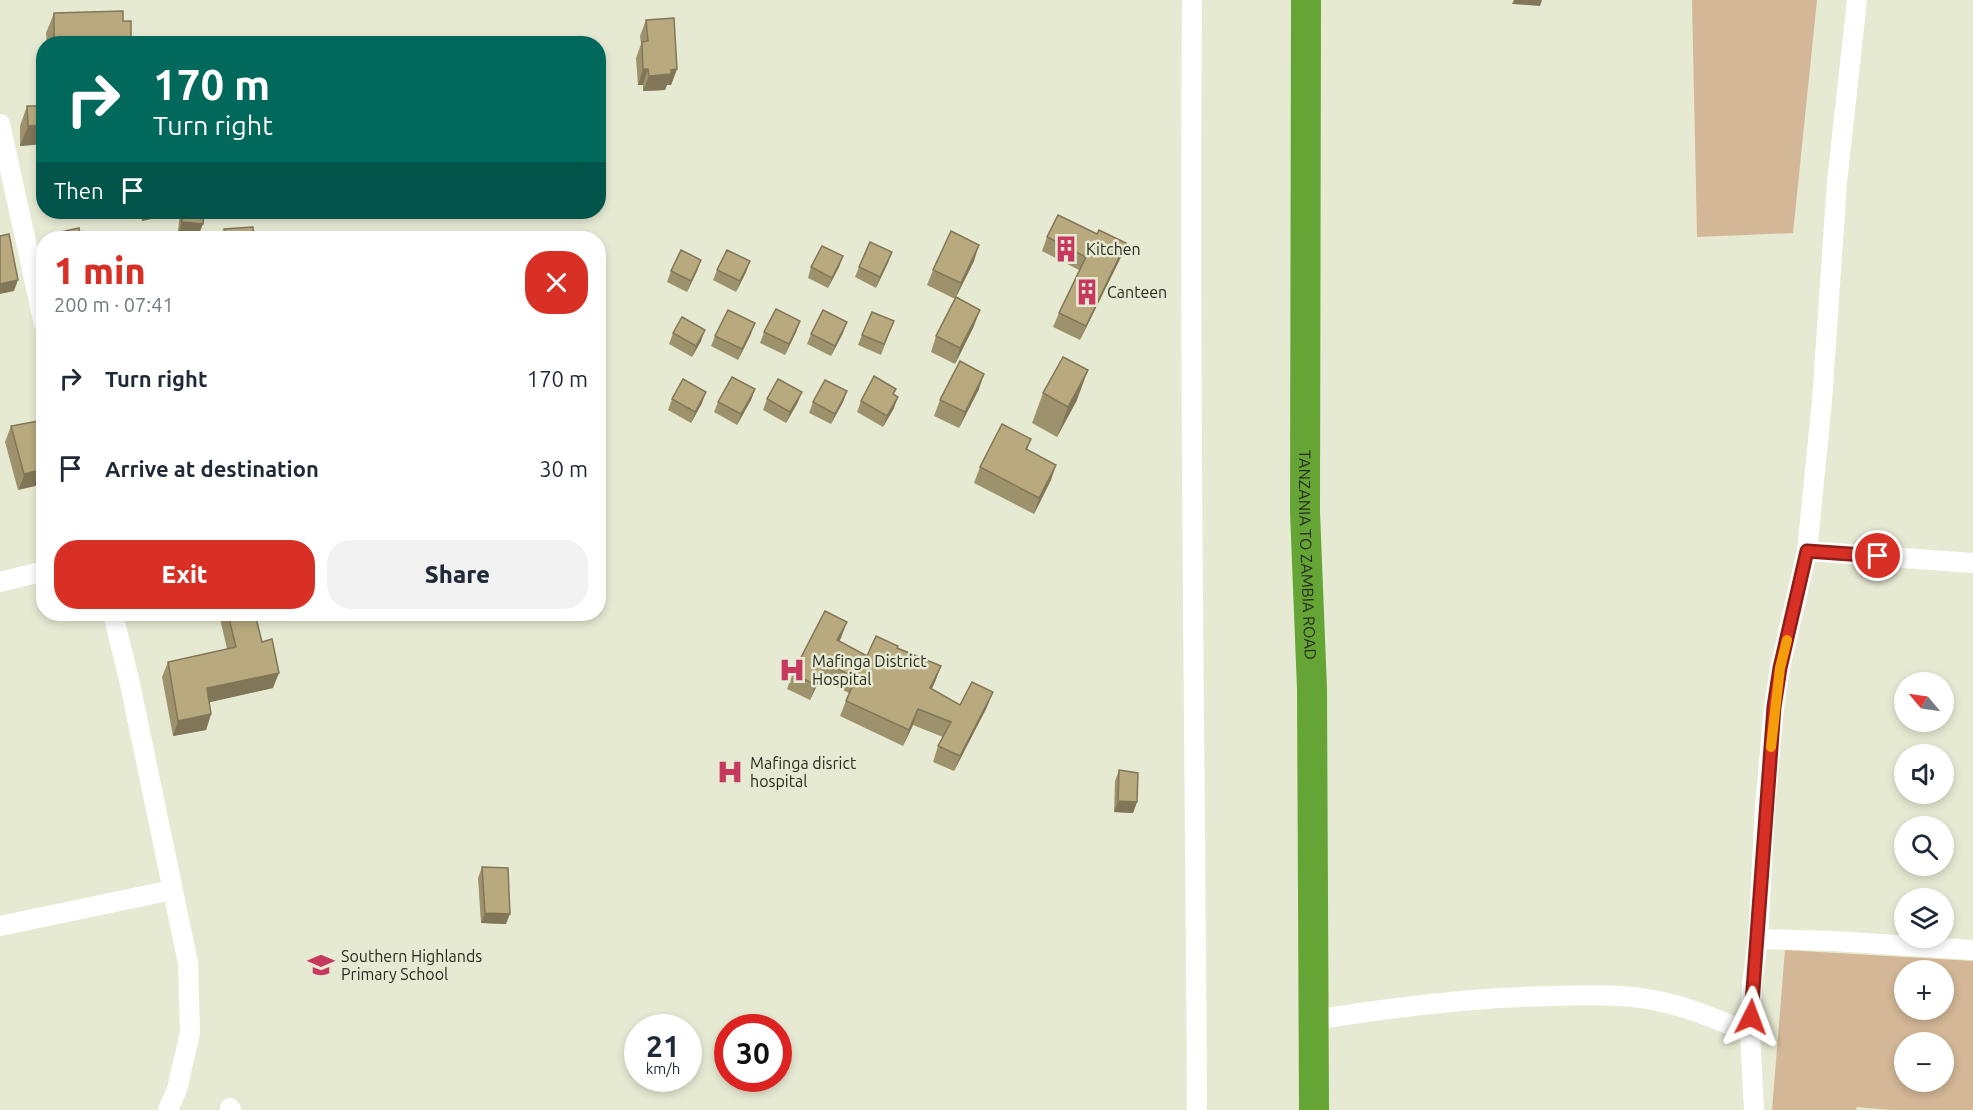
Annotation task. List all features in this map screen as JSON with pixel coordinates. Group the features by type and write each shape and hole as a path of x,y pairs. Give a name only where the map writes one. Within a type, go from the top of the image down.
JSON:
{"highway":[{"name":"TANZANIA TO ZAMBIA ROAD","path":"1306,0 1305,512 1312,688 1314,1110"}],"street":[{"path":"1192,0 1193,724 1197,1110"},
{"path":"1754,1110 1750,1033 1752,984 1758,939 1774,707 1780,668 1807,551 1822,401 1837,182 1857,0"},
{"path":"0,124 36,288"},
{"path":"1807,551 1973,564"},
{"path":"0,582 36,573"},
{"path":"115,621 188,963 190,1033 177,1089 168,1110"},
{"path":"0,926 172,890"},
{"path":"1758,939 1834,941 1973,950"},
{"path":"1314,1020 1402,1006 1522,996 1632,996 1707,1015 1750,1033"}],"shaded area":[{"path":"1692,0 1817,0 1793,233 1697,237"},
{"path":"1785,950 1973,961 1973,1110 1891,1110 1857,1107 1856,1110 1772,1110"}],"building":[{"path":"123,11 123,21 131,21 131,36 54,36 54,13"},
{"path":"674,18 677,69 671,70 671,74 649,76 648,69 643,69 642,42 648,41 646,20"},
{"path":"27,106 36,106 36,126 28,126"},
{"path":"1058,215 1097,234 1099,230 1126,243 1086,326 1059,313 1086,257 1047,237"},
{"path":"182,219 203,219 203,224 182,222"},
{"path":"253,227 253,231 224,231 224,229"},
{"path":"951,231 979,245 961,283 933,270"},
{"path":"9,234 18,280 0,284 0,236"},
{"path":"870,242 892,252 880,277 859,267"},
{"path":"822,246 843,256 832,278 811,267"},
{"path":"681,250 701,260 691,281 671,271"},
{"path":"727,250 750,261 740,281 717,270"},
{"path":"956,297 980,310 960,348 936,336"},
{"path":"776,309 800,321 789,344 764,332"},
{"path":"728,310 755,323 742,349 715,336"},
{"path":"823,310 847,322 835,346 811,334"},
{"path":"872,312 894,321 884,344 862,335"},
{"path":"682,317 705,330 696,346 673,333"},
{"path":"1063,357 1088,370 1068,407 1043,393"},
{"path":"960,361 984,374 965,412 940,400"},
{"path":"874,376 896,389 893,394 898,397 887,416 861,401"},
{"path":"732,377 755,389 741,414 718,402"},
{"path":"683,379 706,392 695,412 672,399"},
{"path":"778,379 802,392 790,412 767,399"},
{"path":"825,380 847,391 835,414 813,402"},
{"path":"36,421 36,471 24,474 11,426"},
{"path":"1002,424 1031,439 1026,449 1056,465 1039,498 980,467"},
{"path":"825,611 847,622 837,640 867,656 876,636 898,646 897,648 941,666 930,688 960,705 972,682 993,692 960,756 938,746 951,722 918,709 909,730 846,701 856,678 826,663 815,685 793,673"},
{"path":"230,621 257,621 262,642 272,639 279,673 207,688 211,714 178,721 168,662 236,647"},
{"path":"1119,770 1138,773 1137,802 1118,801"},
{"path":"482,867 508,868 510,914 485,913"}],"slow traffic":[{"path":"1771,747 1774,707 1787,640"}],"place":[{"name":"Kitchen","path":"1066,249"},
{"name":"Canteen","path":"1087,292"},
{"name":"Mafinga District Hospital","path":"792,670"},
{"name":"Mafinga disrict hospital","path":"730,772"},
{"name":"Southern Highlands Primary School","path":"321,965"}],"route":[{"path":"1751,1017 1774,707 1780,668 1807,551 1878,556"}]}
